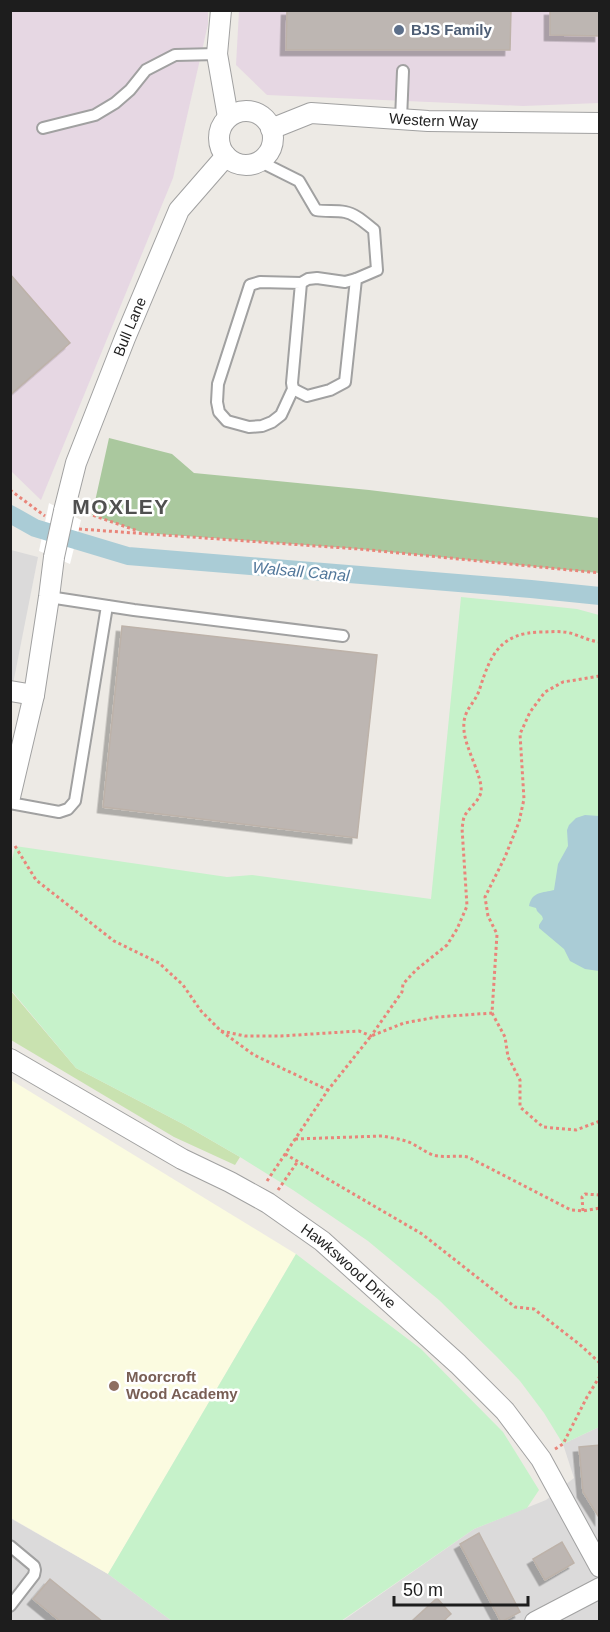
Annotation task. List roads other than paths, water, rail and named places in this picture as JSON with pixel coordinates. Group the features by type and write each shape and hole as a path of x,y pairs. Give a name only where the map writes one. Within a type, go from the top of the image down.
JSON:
{"street":[{"path":"221,10 217,54 228,117"},
{"path":"244,111 253,112 261,115 267,122 273,138 271,147 259,161 251,164 233,162 221,149 220,132 228,117 244,111"},
{"name":"Western Way","path":"271,129 311,113 428,121 600,123"},
{"name":"Bull Lane","path":"50,597 54,557 76,463 121,348 179,210 226,156"},
{"path":"10,797 34,695 50,597"},
{"path":"10,691 34,695"},
{"name":"Hawkswood Drive","path":"10,1059 182,1159 268,1203 322,1241 458,1364 505,1411 542,1459 600,1567"},
{"path":"535,1622 600,1588"}],"lane":[{"path":"43,128 95,115 115,103 130,90 146,69 175,55 217,54"},
{"path":"400,119 403,71"},
{"path":"259,161 299,181 316,210 348,212 374,230 377,270 345,282 317,278 301,283 260,282 250,285 218,384 219,412 227,421 249,427 262,426 281,415 293,389 301,283"},
{"path":"293,389 307,396 330,390 345,382 356,279"},
{"path":"50,597 343,636"},
{"path":"10,803 59,812 68,809 75,801 107,606"},
{"path":"10,1546 34,1566 35,1570 34,1575 10,1606"}],"water":[{"path":"585,815 599,816 599,971 585,969 570,961 564,949 539,928 542,916 536,908 529,906 535,895 554,890 558,864 568,846 569,825 576,818"}],"waterway":[{"name":"Walsall Canal","path":"10,514 35,528 128,556 600,596"}],"place":[{"name":"BJS Family","path":"399,30"},
{"name":"Moorcroft Wood Academy","path":"114,1386"}],"district":[{"name":"MOXLEY","path":"121,507"}]}
